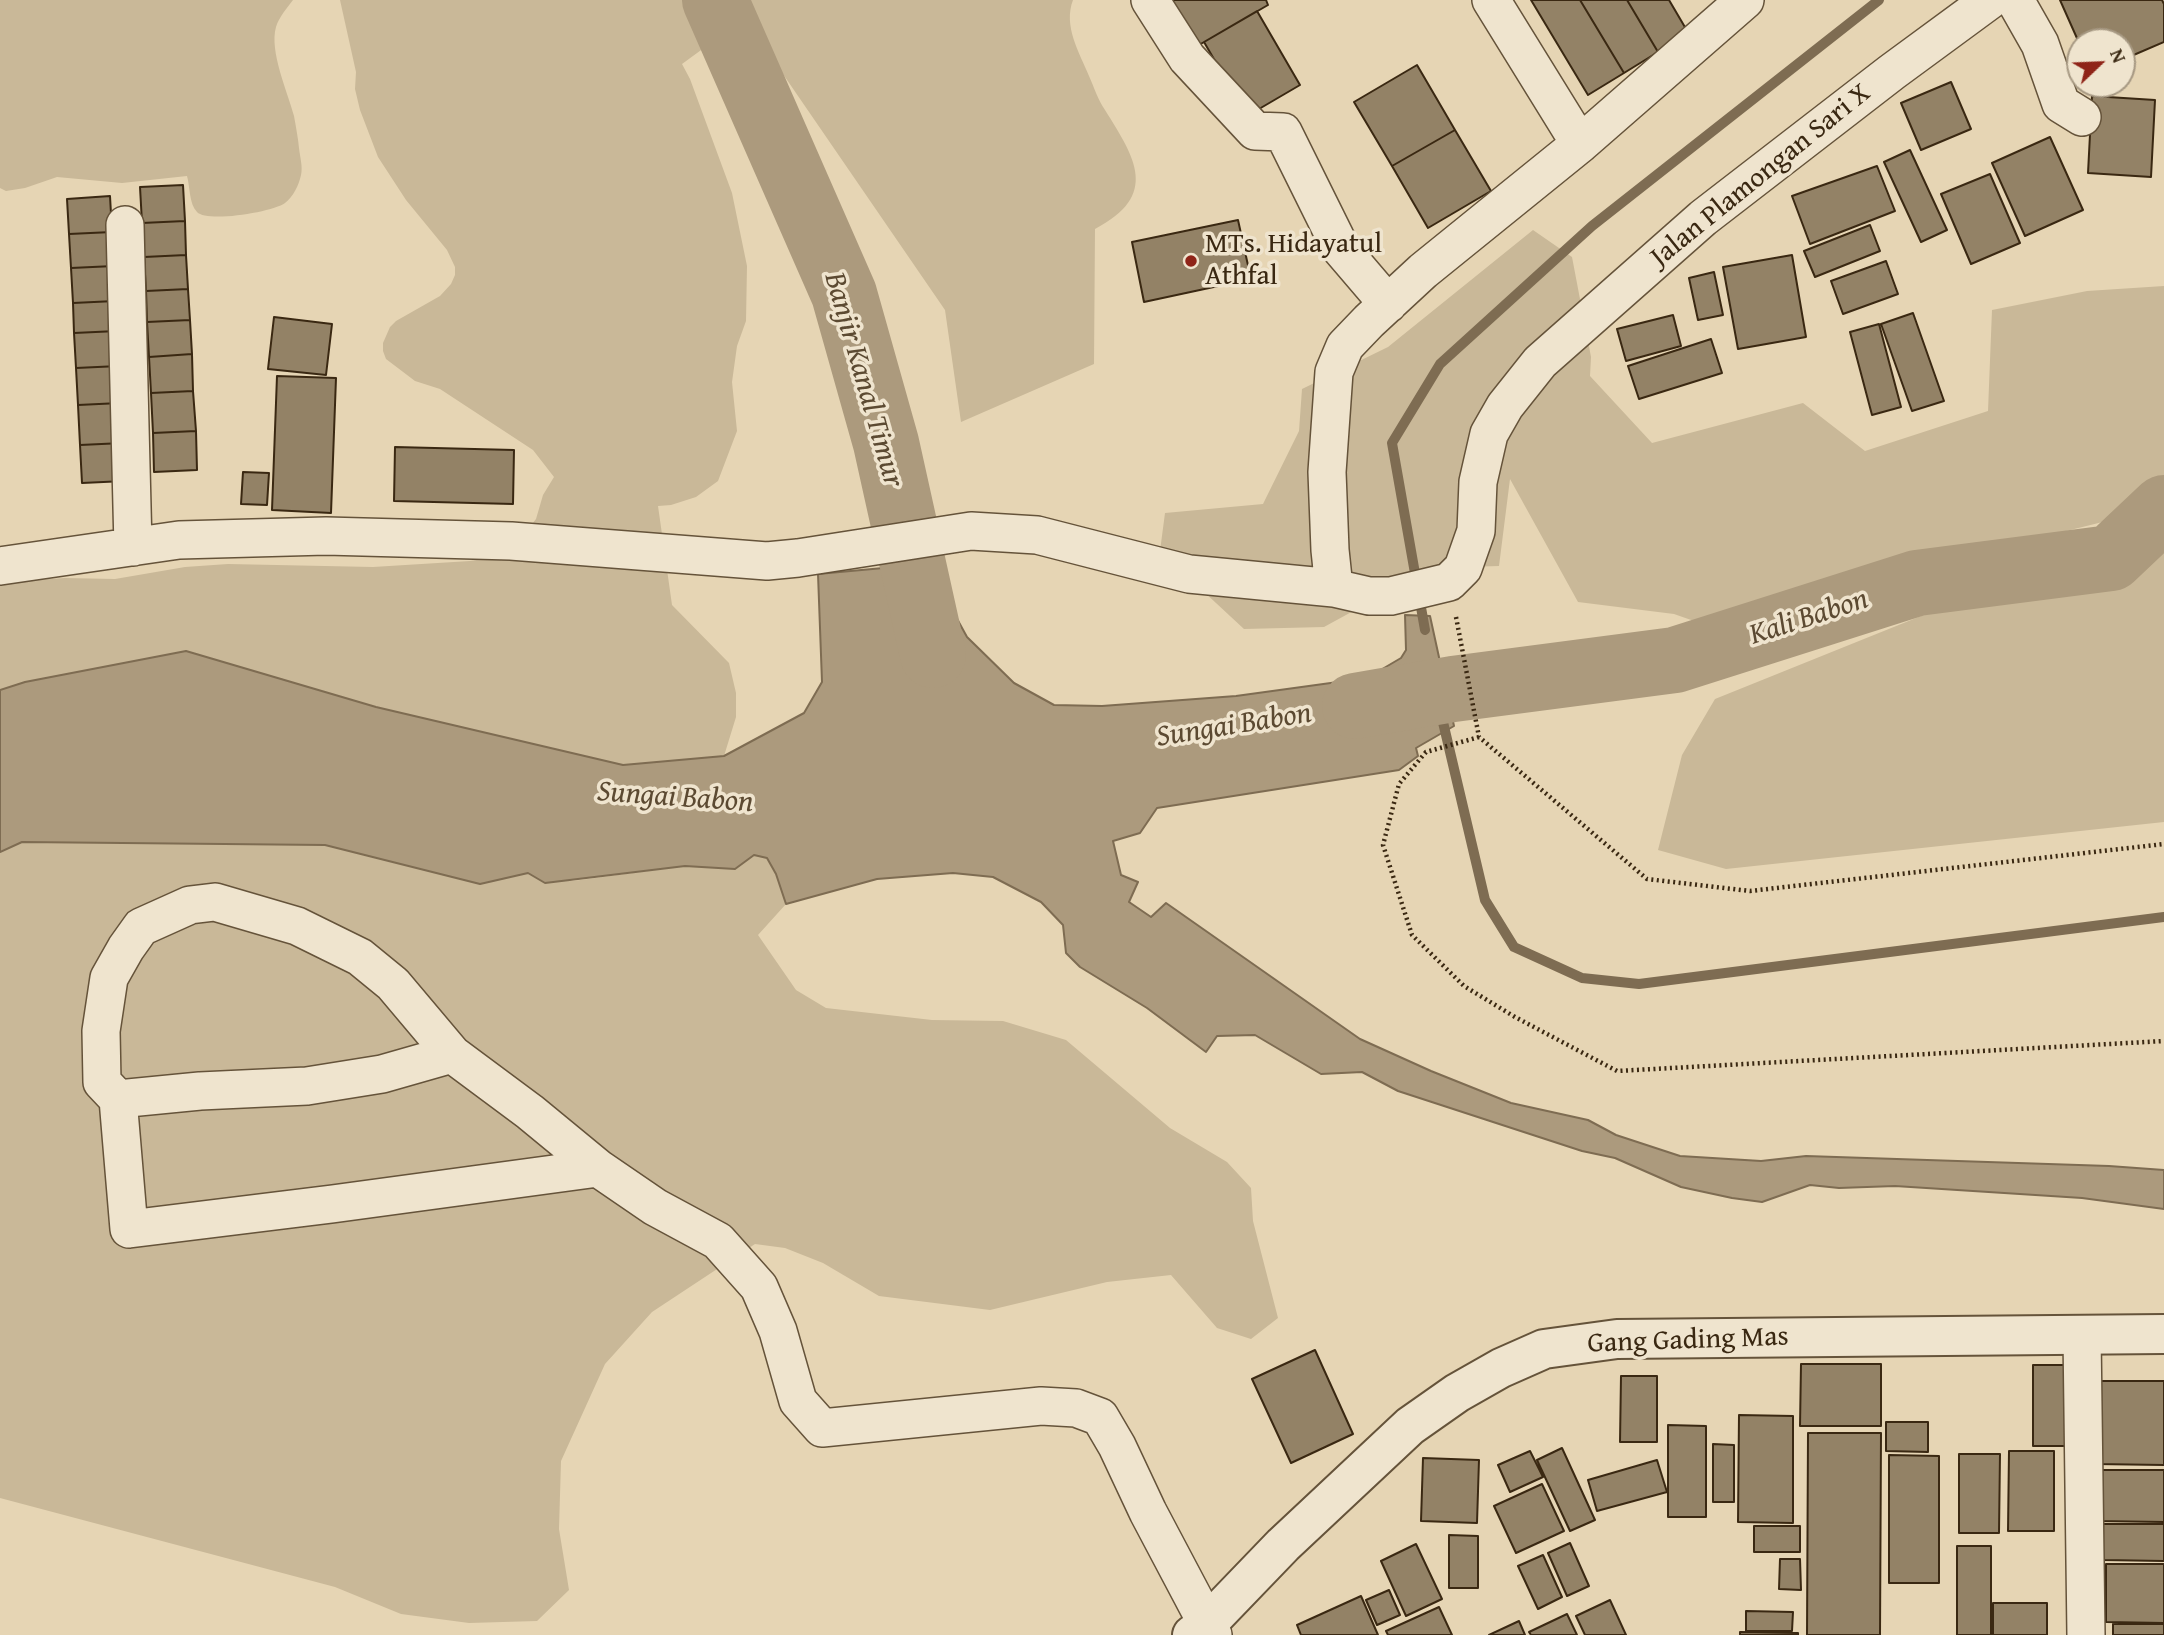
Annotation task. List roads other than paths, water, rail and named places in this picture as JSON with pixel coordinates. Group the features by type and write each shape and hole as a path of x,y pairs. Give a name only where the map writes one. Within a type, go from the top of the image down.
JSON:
{"street":[{"path":"1150,0 1187,58 1255,131 1283,132 1341,249 1388,304"},
{"path":"1491,0 1580,144"},
{"path":"0,566 179,540 326,536 511,541 767,561 971,531 1037,535 1189,573 1334,588 1327,472 1335,372 1345,346 1423,271 1580,144 1707,12 1745,0"},
{"name":"Jalan Plamongan Sari X","path":"1334,588 1369,596 1445,595 1449,582 1463,568 1476,531 1478,481 1489,434 1505,406 1540,362 1703,218 1990,0"},
{"path":"2015,0 2040,44 2061,104 2082,117"},
{"path":"125,225 133,547"},
{"path":"598,1168 129,1229 118,1100 102,1082 101,1031 109,978 141,927 190,905 215,902 298,926 360,957 393,984 452,1054 530,1112 598,1168 655,1207 718,1241 759,1287 778,1331 798,1401 822,1428 1041,1406 1076,1408 1100,1417 1117,1446 1204,1632"},
{"path":"118,1100 225,1089 307,1086 382,1074 452,1054"},
{"name":"Gang Gading Mas","path":"1204,1632 1283,1545 1410,1426 1457,1393 1501,1368 1544,1349 1617,1339 2164,1334"},
{"path":"2082,1335 2086,1635"}],"water":[{"name":"Sungai Babon","path":"927,564 967,637 1014,683 1054,705 1102,706 1236,696 1367,678 1401,658 1406,650 1405,615 1430,616 1454,726 1416,748 1418,756 1399,770 1157,808 1140,833 1113,841 1121,875 1138,882 1129,902 1151,917 1166,903 1360,1039 1511,1103 1588,1120 1616,1135 1680,1156 1761,1161 1806,1156 2164,1170 2164,1209 2082,1198 1895,1186 1839,1188 1810,1185 1762,1202 1681,1187 1615,1158 1582,1151 1398,1091 1362,1072 1321,1074 1255,1035 1217,1036 1206,1052 1147,1008 1080,967 1066,953 1063,925 1041,902 993,877 953,873 877,879 786,904 776,874 767,858 754,855 735,869 685,866 545,883 528,873 480,884 325,845 22,842 0,852 0,690 25,682 186,651 376,707 623,765 724,756 804,713 822,682 818,574"}],"waterway":[{"name":"Banjir Kanal Timur","path":"715,0 844,294 886,443 933,655"},
{"path":"1425,630 1392,443 1440,364 1592,226 1879,0"},
{"name":"Kali Babon","path":"1355,706 1453,689 1675,660 1917,583 2111,558 2164,508"},
{"path":"1442,718 1485,900 1514,947 1582,978 1639,984 2164,917"}],"place":[{"name":"MTs. Hidayatul Athfal","path":"1191,261"}]}
